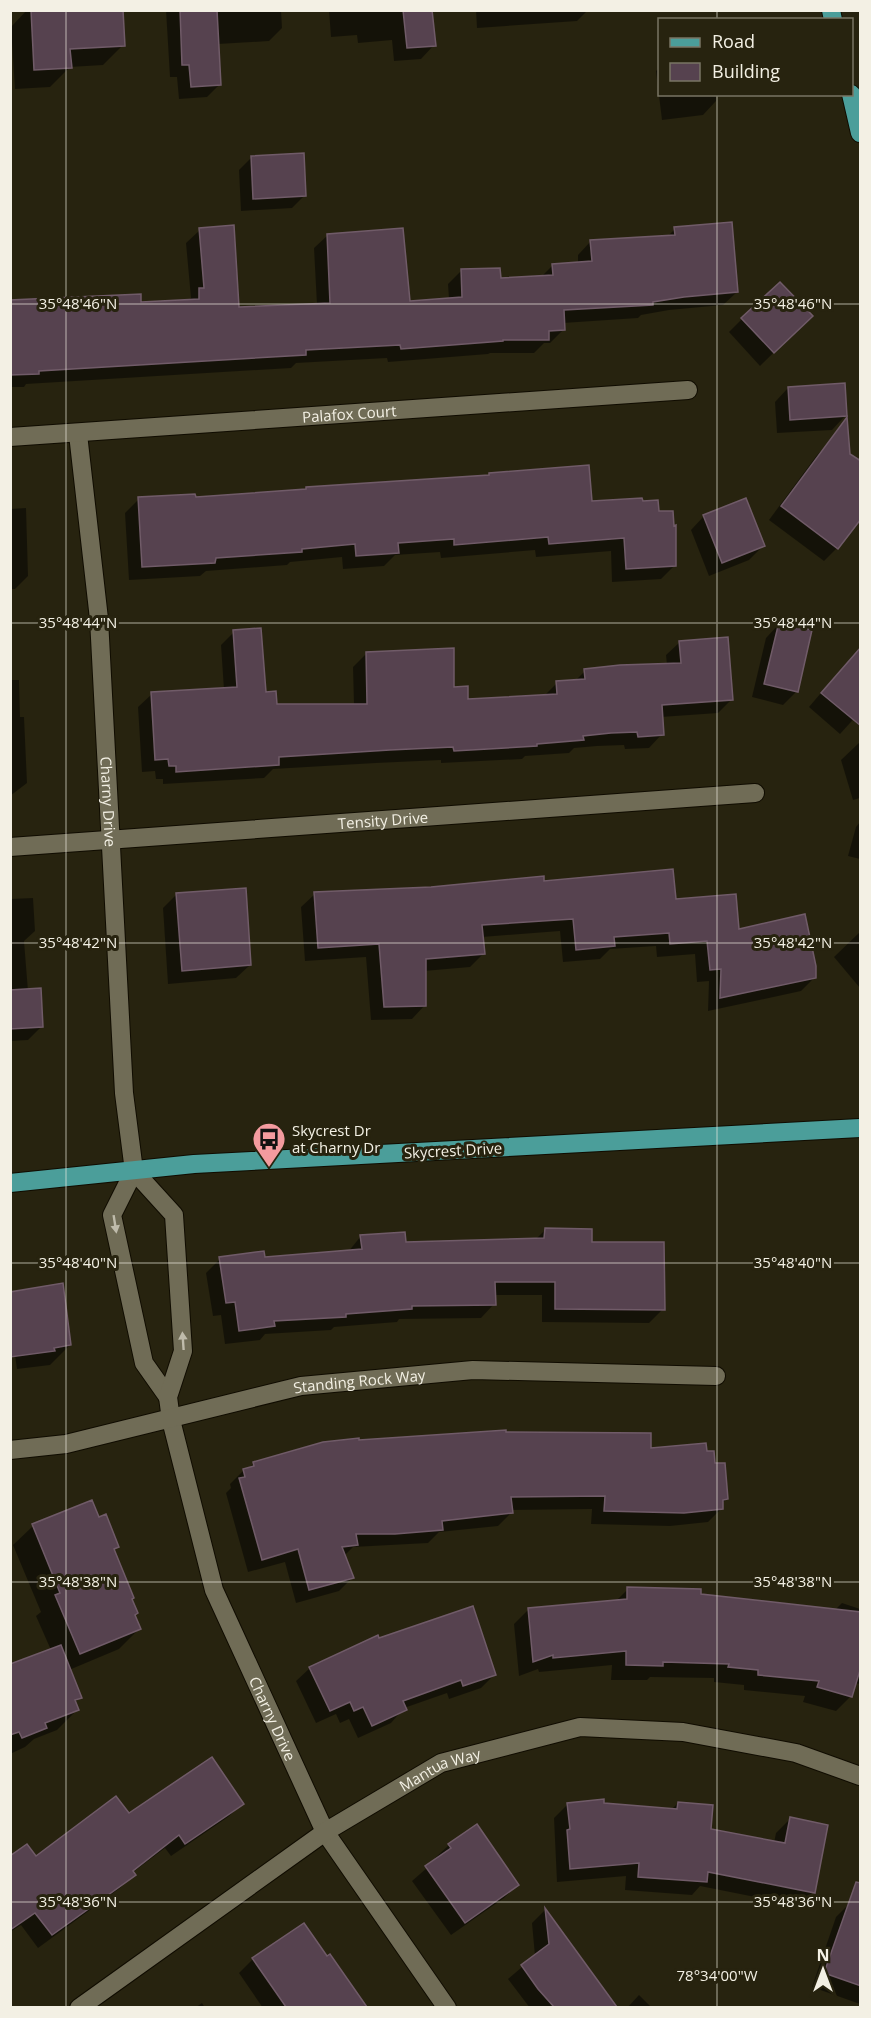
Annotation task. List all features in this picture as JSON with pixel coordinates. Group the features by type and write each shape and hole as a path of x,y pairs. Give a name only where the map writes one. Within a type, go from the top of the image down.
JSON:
{"main road":[{"path":"852,96 861,133"},
{"name":"Skycrest Drive","path":"10,1183 76,1174 134,1171 205,1163 861,1128"}],"street":[{"name":"Palafox Court","path":"10,437 688,390"},
{"name":"Charny Drive","path":"78,434 99,619 124,1094 134,1171 112,1215 144,1363 168,1397"},
{"name":"Tensity Drive","path":"10,847 754,792"},
{"name":"Charny Drive","path":"134,1171 174,1215 183,1351 168,1397 171,1420 214,1590 325,1832 447,2007"},
{"name":"Standing Rock Way","path":"10,1450 66,1444 171,1420 301,1386 473,1370 716,1376"},
{"name":"Mantua Way","path":"80,2007 325,1832 441,1763 580,1727 683,1732 796,1753 861,1776"}],"building":[{"path":"31,10 123,10 125,46 70,49 72,68 34,70"},
{"path":"180,10 217,10 221,85 191,87 189,65 182,65"},
{"path":"403,10 432,10 436,46 407,48"},
{"path":"304,153 306,196 253,199 251,156"},
{"path":"732,222 738,292 684,297 653,302 653,305 564,310 565,330 549,331 549,340 503,340 401,349 400,345 306,350 306,355 39,371 39,374 10,375 10,300 141,294 141,302 199,299 199,288 204,288 199,228 234,225 239,307 330,303 327,234 403,228 410,301 462,297 461,269 500,268 501,278 553,275 552,264 592,261 590,240 675,235 674,227"},
{"path":"780,282 813,316 774,353 741,318"},
{"path":"845,383 847,416 790,420 788,387"},
{"path":"847,417 850,454 861,461 861,519 838,549 781,506"},
{"path":"589,465 592,501 642,498 643,501 658,500 659,511 673,511 674,526 676,525 676,566 626,569 624,538 549,544 548,537 454,545 454,539 398,543 399,553 356,556 355,544 302,549 302,552 216,558 215,563 142,567 138,497 195,494 196,497 489,475 489,473"},
{"path":"746,498 765,546 722,563 703,515"},
{"path":"779,622 812,630 798,692 764,684"},
{"path":"261,628 266,692 276,691 277,704 367,704 366,652 454,648 454,687 468,686 468,699 557,694 556,681 585,679 584,669 681,663 679,641 728,637 733,700 662,705 664,735 638,737 637,732 611,733 583,736 584,740 537,744 537,746 454,751 453,747 279,757 279,765 176,772 176,766 169,766 168,759 155,760 151,692 237,687 233,630"},
{"path":"861,647 861,726 821,693"},
{"path":"673,869 676,899 736,894 739,929 805,914 816,966 816,978 720,998 721,969 710,970 707,941 670,944 669,933 614,937 615,946 576,950 573,919 482,925 485,954 426,959 426,1006 384,1007 379,944 318,948 314,892 431,887 544,876 544,881"},
{"path":"246,888 251,965 182,971 176,893"},
{"path":"41,988 43,1027 10,1029 10,990"},
{"path":"545,1228 592,1229 592,1242 664,1242 665,1310 555,1309 555,1282 495,1282 496,1305 412,1306 412,1309 346,1314 346,1317 274,1321 275,1326 239,1331 235,1302 226,1303 219,1257 264,1251 265,1257 362,1249 360,1235 405,1232 406,1242 544,1238"},
{"path":"63,1283 71,1345 54,1348 55,1351 10,1357 10,1292"},
{"path":"506,1430 506,1432 651,1433 651,1448 706,1443 707,1451 714,1451 715,1463 725,1463 728,1499 723,1500 723,1509 684,1513 604,1511 605,1496 511,1497 513,1513 442,1521 443,1530 356,1534 358,1545 342,1547 354,1578 309,1590 298,1549 262,1560 239,1478 245,1477 243,1469 254,1466 253,1462 323,1442"},
{"path":"92,1500 99,1517 106,1514 119,1547 114,1549 134,1598 132,1599 138,1613 135,1615 141,1629 80,1654 55,1595 60,1593 32,1524"},
{"path":"627,1587 701,1589 701,1594 861,1612 861,1667 852,1697 817,1687 819,1681 758,1675 758,1670 728,1667 729,1664 663,1662 663,1666 626,1665 626,1651 553,1658 553,1655 533,1662 528,1608 627,1599"},
{"path":"473,1606 496,1675 463,1686 461,1680 403,1701 407,1710 372,1726 363,1707 354,1711 350,1702 330,1711 309,1667 378,1635 379,1638"},
{"path":"61,1645 82,1698 75,1700 79,1710 45,1723 47,1728 22,1738 19,1732 10,1735 10,1664"},
{"path":"212,1757 244,1804 185,1844 179,1835 133,1871 136,1875 52,1935 35,1913 10,1930 10,1856 27,1844 36,1856 116,1796 129,1813"},
{"path":"604,1799 604,1803 677,1809 678,1802 713,1805 711,1829 785,1843 790,1817 828,1825 815,1893 708,1872 707,1882 638,1877 639,1863 570,1869 567,1830 570,1829 567,1803"},
{"path":"477,1824 519,1885 465,1923 425,1866 451,1848 448,1844"},
{"path":"856,1882 861,1883 861,1986 824,1973"},
{"path":"545,1908 617,2007 554,2007 538,1989 521,1965 549,1944"},
{"path":"304,1923 327,1956 330,1954 367,2007 286,2007 252,1958"}],"place":[{"name":"Skycrest Dr at Charny Dr","path":"269,1168"}]}
